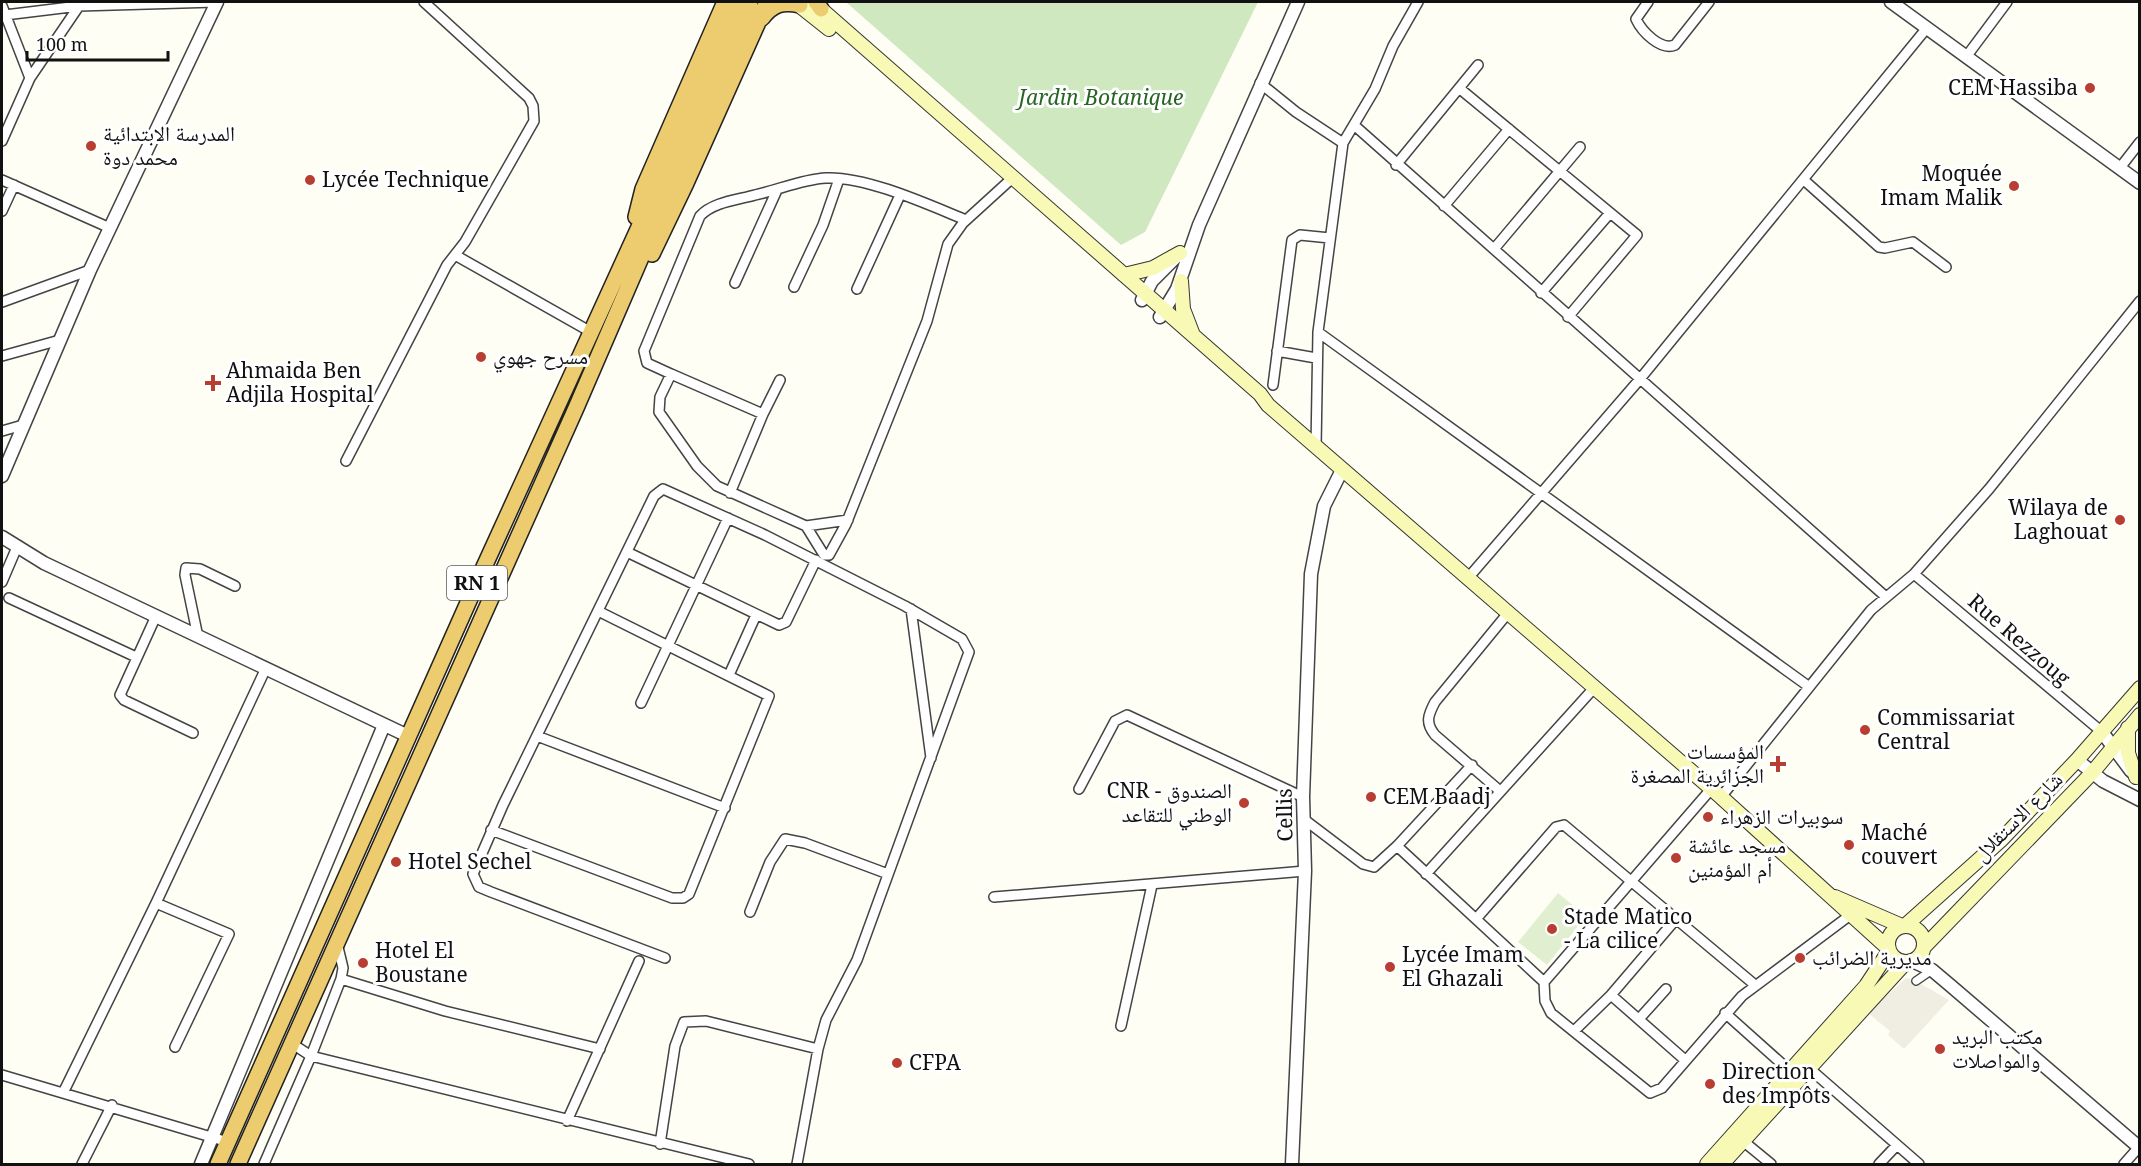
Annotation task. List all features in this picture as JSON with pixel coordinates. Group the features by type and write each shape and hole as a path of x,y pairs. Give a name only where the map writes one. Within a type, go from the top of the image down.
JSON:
{"highway":[{"path":"626,254 643,189 725,2"},
{"path":"629,285 639,275 663,235 767,2"},
{"name":"RN 1","path":"218,1164 408,736 626,254 743,3"},
{"name":"RN 1","path":"238,1164 629,285 743,3"},
{"path":"760,21 770,8 780,3 809,4"}],"main road":[{"path":"809,4 1008,182 1143,296 1256,400 1268,405"},
{"path":"809,4 1124,275 1143,296"},
{"path":"1124,275 1153,267 1180,253"},
{"path":"1181,281 1183,309 1195,339"},
{"path":"1162,314 1260,394 1268,405 1342,470 1716,793 1889,950 1896,959 1909,961"},
{"path":"1707,1164 1873,978 1889,950 1892,932 1904,926 2002,839 2077,760 2139,688"},
{"name":"شارع الاستقلال","path":"1923,949 2092,773 2139,715"},
{"path":"2128,728 2128,753 2138,779"},
{"path":"1722,1164 1810,1069 1882,986 1923,949 1920,932 1828,894"}],"street":[{"path":"2,476 90,270 217,2 3,10 30,78"},
{"path":"346,461 447,265 531,129 535,113 524,93 424,2"},
{"path":"1162,314 1181,281 1199,225 1260,83 1298,2"},
{"path":"1316,447 1318,332 1343,143 1375,89 1393,46 1418,2"},
{"path":"1648,2 1636,20 1650,35 1668,48 1675,45 1710,2"},
{"path":"1891,2 1926,30 2139,183"},
{"path":"1966,57 2007,2"},
{"path":"2,139 30,78 79,6"},
{"path":"1468,578 1640,379 1805,181 1926,30"},
{"path":"1396,165 1478,65"},
{"path":"1260,83 1296,112 1343,143"},
{"path":"1459,88 1637,235 1568,317"},
{"path":"1354,125 1396,165 1494,249 1886,597"},
{"path":"1444,206 1509,129"},
{"path":"2119,169 2139,142"},
{"path":"1494,249 1580,147"},
{"path":"763,414 647,363 644,351 700,216 716,206 824,178 839,179 900,195 966,220"},
{"path":"794,286 823,225 839,179"},
{"path":"2,180 110,228"},
{"path":"1805,181 1879,247 1886,248 1913,242 1946,267"},
{"path":"806,525 827,556 836,545 848,520 927,321 948,244 966,220 1008,182"},
{"path":"2,211 14,185"},
{"path":"735,283 777,190"},
{"path":"857,289 900,195"},
{"path":"1541,293 1610,213"},
{"path":"1143,296 1155,278 1180,253 1199,225"},
{"path":"1273,385 1292,240 1300,236 1330,238"},
{"path":"455,255 591,332"},
{"path":"2,302 90,270"},
{"path":"1544,982 1631,882 1716,793 1871,610 1914,574 1989,489 2139,301"},
{"path":"1318,332 1808,686"},
{"path":"2,356 60,340"},
{"path":"1277,351 1316,358"},
{"path":"670,374 660,397 659,412 697,466 717,486 806,525 848,520"},
{"path":"730,493 780,380"},
{"path":"2,431 23,425"},
{"name":"Cellis","path":"1292,1164 1305,871 1303,797 1311,574 1324,506 1342,470"},
{"path":"665,958 479,886 474,880 474,868 491,830 659,490 674,492 910,609 962,639 969,652 848,980 826,1020 818,1049 797,1164"},
{"path":"641,702 728,518"},
{"path":"2,537 19,550 408,736"},
{"path":"2,546 19,550"},
{"path":"2,582 19,550"},
{"path":"627,552 779,625 786,622 816,561"},
{"path":"198,637 185,575 186,568 200,569 235,586"},
{"name":"Rue Rezzoug","path":"1914,574 2102,732"},
{"path":"9,598 136,657"},
{"path":"910,609 931,760"},
{"path":"491,830 679,899 689,894 769,696 598,611"},
{"path":"1500,791 1435,735 1427,724 1435,702 1508,613"},
{"path":"729,675 756,615"},
{"path":"156,616 120,692 121,698 193,733"},
{"path":"64,1091 156,903 266,668"},
{"path":"1426,874 1594,688"},
{"path":"1079,789 1115,721 1127,715 1303,797"},
{"path":"201,1164 384,725"},
{"path":"2102,732 2115,746 2138,779"},
{"path":"537,736 725,808"},
{"path":"2077,760 2092,773 2139,800"},
{"path":"1305,820 1370,867 1397,846 1472,765"},
{"path":"1476,919 1560,825 1568,825 1631,882 1755,985"},
{"path":"750,912 774,855 782,841 787,838 888,874"},
{"path":"1397,846 1544,982 1547,1007 1650,1093 1662,1088 1725,1013 1755,985 1850,916"},
{"path":"994,897 1305,871"},
{"path":"1121,1026 1152,885"},
{"path":"156,903 229,934 175,1047"},
{"path":"1574,1031 1611,995 1676,919"},
{"path":"264,1164 311,1056 341,979 343,968 337,941"},
{"path":"1923,949 1932,970"},
{"path":"1909,961 1932,970 2139,1148 2124,1164"},
{"path":"567,1121 639,962"},
{"path":"1916,981 1932,970"},
{"path":"341,979 445,1011 600,1048"},
{"path":"1639,1019 1666,989"},
{"path":"1611,995 1685,1060"},
{"path":"1725,1013 1791,1072"},
{"path":"660,1144 675,1046 684,1022 706,1021 818,1049"},
{"path":"291,1043 311,1056 660,1144 749,1164"},
{"path":"1810,1069 1919,1164"},
{"path":"2,1075 112,1105 228,1142"},
{"path":"82,1164 112,1105"},
{"path":"1743,1141 1771,1164"},
{"path":"1879,1164 1897,1145"}],"green space":[{"name":"Jardin Botanique","path":"846,2 1258,2 1145,232 1121,245"},
{"name":"Stade Matico - La cilice","path":"1558,893 1586,916 1547,965 1518,942"}],"shaded area":[{"path":"1906,978 1916,981 1949,1000 1904,1049 1888,1035 1890,1031 1868,1013"}],"place":[{"name":"CEM Hassiba","path":"2090,88"},
{"name":"المدرسة الابتدائية محمد دوة","path":"91,146"},
{"name":"Lycée Technique","path":"310,180"},
{"name":"Moquée Imam Malik","path":"2014,186"},
{"name":"مسرح جهوي","path":"481,357"},
{"name":"Ahmaida Ben Adjila Hospital","path":"213,383"},
{"name":"Wilaya de Laghouat","path":"2120,520"},
{"name":"Commissariat Central","path":"1865,730"},
{"name":"المؤسسات الجزائرية المصغرة","path":"1778,764"},
{"name":"CEM Baadj","path":"1371,797"},
{"name":"CNR - الصندوق الوطني للتقاعد","path":"1244,803"},
{"name":"سوبيرات الزهراء","path":"1708,817"},
{"name":"Maché couvert","path":"1849,845"},
{"name":"مسجد عائشة أم المؤمنين","path":"1676,858"},
{"name":"Hotel Sechel","path":"396,862"},
{"name":"Stade Matico - La cilice","path":"1552,929"},
{"name":"مديرية الضرائب","path":"1800,958"},
{"name":"Hotel El Boustane","path":"363,963"},
{"name":"Lycée Imam El Ghazali","path":"1390,967"},
{"name":"مكتب البريد والمواصلات","path":"1940,1049"},
{"name":"CFPA","path":"897,1063"},
{"name":"Direction des Impôts","path":"1710,1084"}]}
